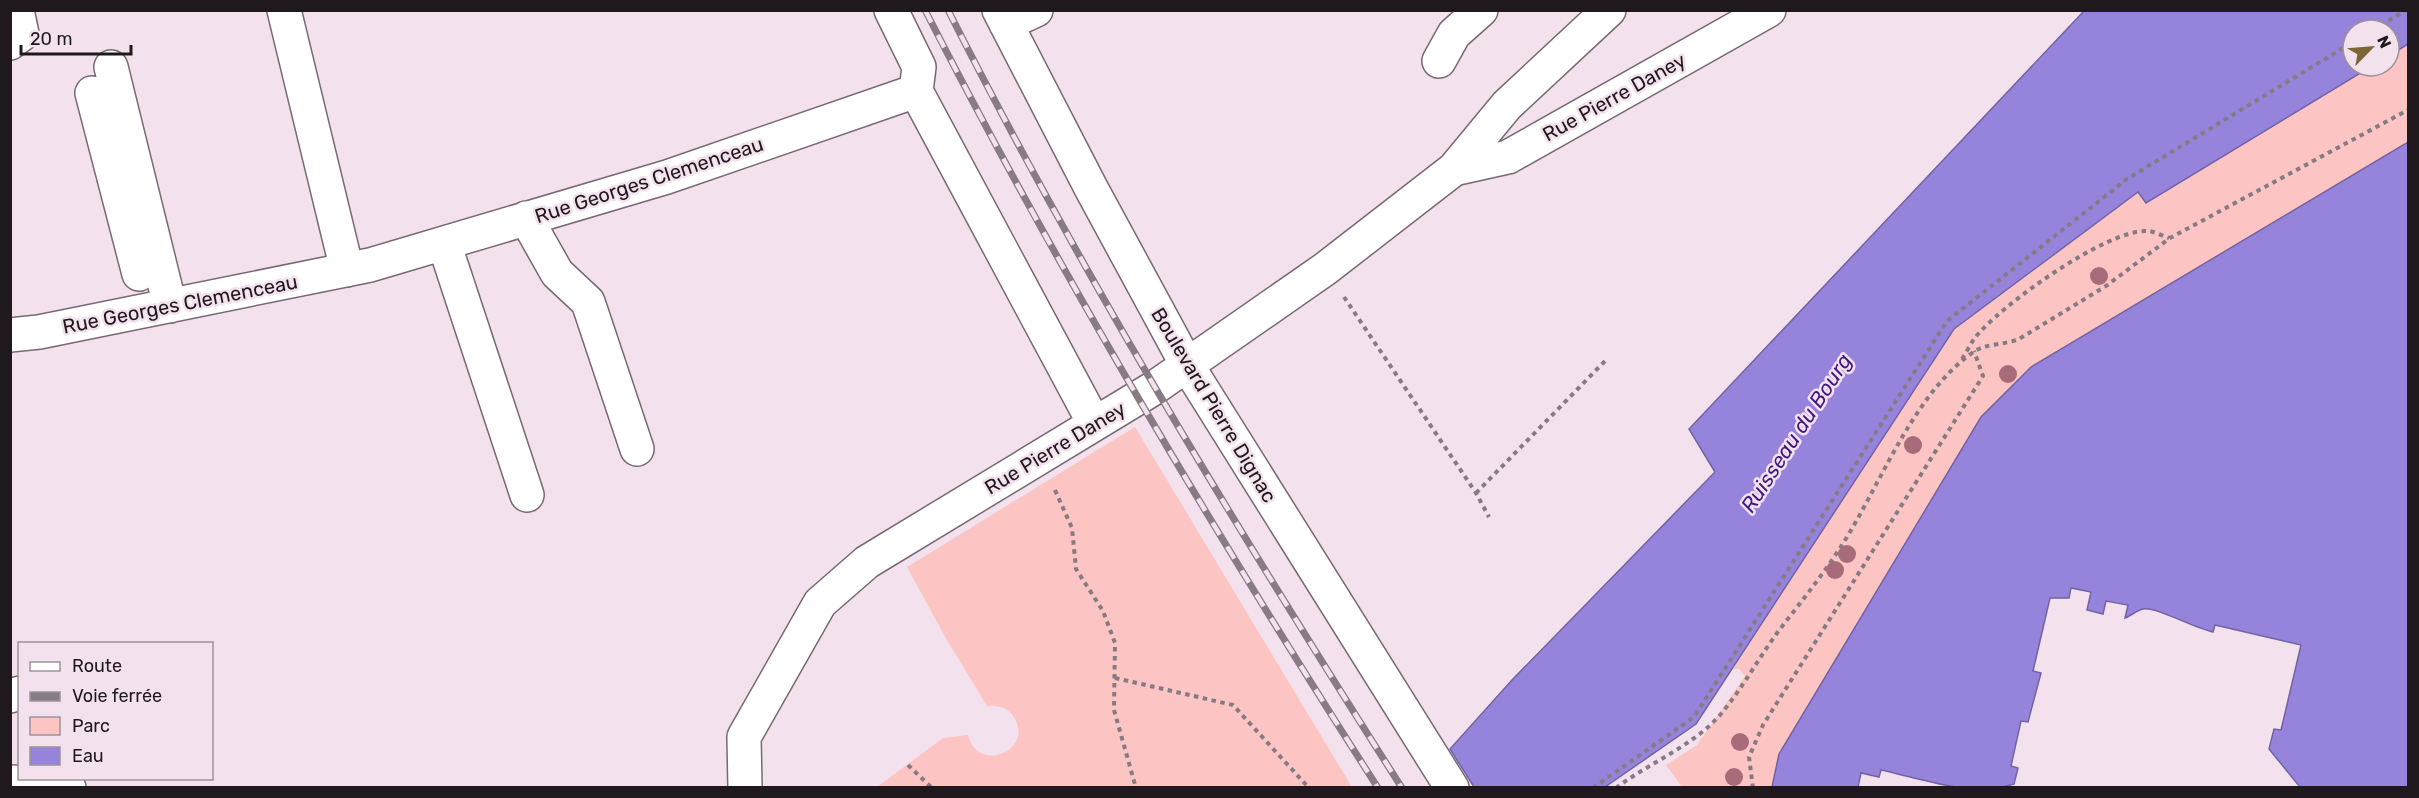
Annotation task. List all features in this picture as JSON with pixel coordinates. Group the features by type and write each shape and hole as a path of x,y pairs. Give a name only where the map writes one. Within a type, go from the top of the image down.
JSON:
{"street":[{"path":"10,43 22,34 17,10"},
{"path":"284,10 347,270"},
{"path":"891,10 920,68 916,91 1094,423"},
{"path":"1003,17 1036,10"},
{"path":"1438,61 1454,34 1481,10"},
{"name":"Rue Pierre Daney","path":"745,788 744,737 820,603 867,562 1154,388 1325,269 1454,169 1507,105 1609,10"},
{"name":"Rue Pierre Daney","path":"1454,169 1508,157 1768,10"},
{"name":"Boulevard Pierre Dignac","path":"1003,17 1090,188 1187,364 1447,780"},
{"path":"101,80 158,308"},
{"name":"Rue Georges Clemenceau","path":"10,335 347,270 667,177 916,91"},
{"path":"526,218 557,273 588,302 637,449"},
{"path":"444,243 527,495"},
{"path":"10,782 65,784 69,788"}],"path":[{"path":"2393,18 2406,10"},
{"path":"1593,788 1694,717 1947,321 2127,178 2341,49"},
{"path":"1616,788 1707,728 1729,704 1840,548 1890,457 1917,416 1945,378 1961,362 1974,351 2004,345 2019,339 2106,286 2170,238 2409,110"},
{"path":"1961,362 1975,338 2018,298 2093,248 2127,234 2148,231 2170,238"},
{"path":"1325,269 1476,493 1489,517"},
{"path":"1754,788 1749,757 1763,726 1983,376 1974,351"},
{"path":"1476,493 1606,360"},
{"path":"1038,458 1072,528 1076,568 1103,611 1115,643 1114,710 1136,788"},
{"path":"1115,678 1233,705 1309,788"},
{"path":"908,765 932,788"}],"green space":[{"path":"2408,11 2408,142 2031,367 1981,417 1779,754 1772,787 1682,787 1666,765 1697,745 1745,676 1739,669 1733,669 2074,123 2341,33 2341,78 2401,78 2401,18 2387,18"},
{"path":"1135,427 1352,787 877,787 943,738 968,735 973,747 992,756 1002,754 1010,748 1017,740 1019,730 1010,712 1000,707 987,706 944,635 907,567"}],"water":[{"name":"Ruisseau du Bourg","path":"2084,11 2408,11 2408,44 2401,48 2401,18 2341,18 2341,78 2352,78 2146,203 2138,192 1954,329 1696,724 1605,787 1474,787 1450,749 1512,680 1715,472 1689,429"},
{"path":"2408,142 2408,787 2300,787 2269,749 2274,729 2281,730 2301,645 2215,625 2213,632 2149,609 2143,609 2125,618 2128,605 2106,601 2103,614 2087,610 2091,592 2071,588 2069,598 2050,598 2033,671 2041,673 2028,722 2021,721 2011,766 2018,768 2014,784 1998,788 1965,788 1881,770 1879,777 1861,773 1858,787 1772,787 1779,754 1981,417 2031,367"}],"railway":[{"path":"925,10 1031,209 1142,405 1258,597 1378,788"},
{"path":"948,10 1054,209 1165,405 1402,788"}]}
